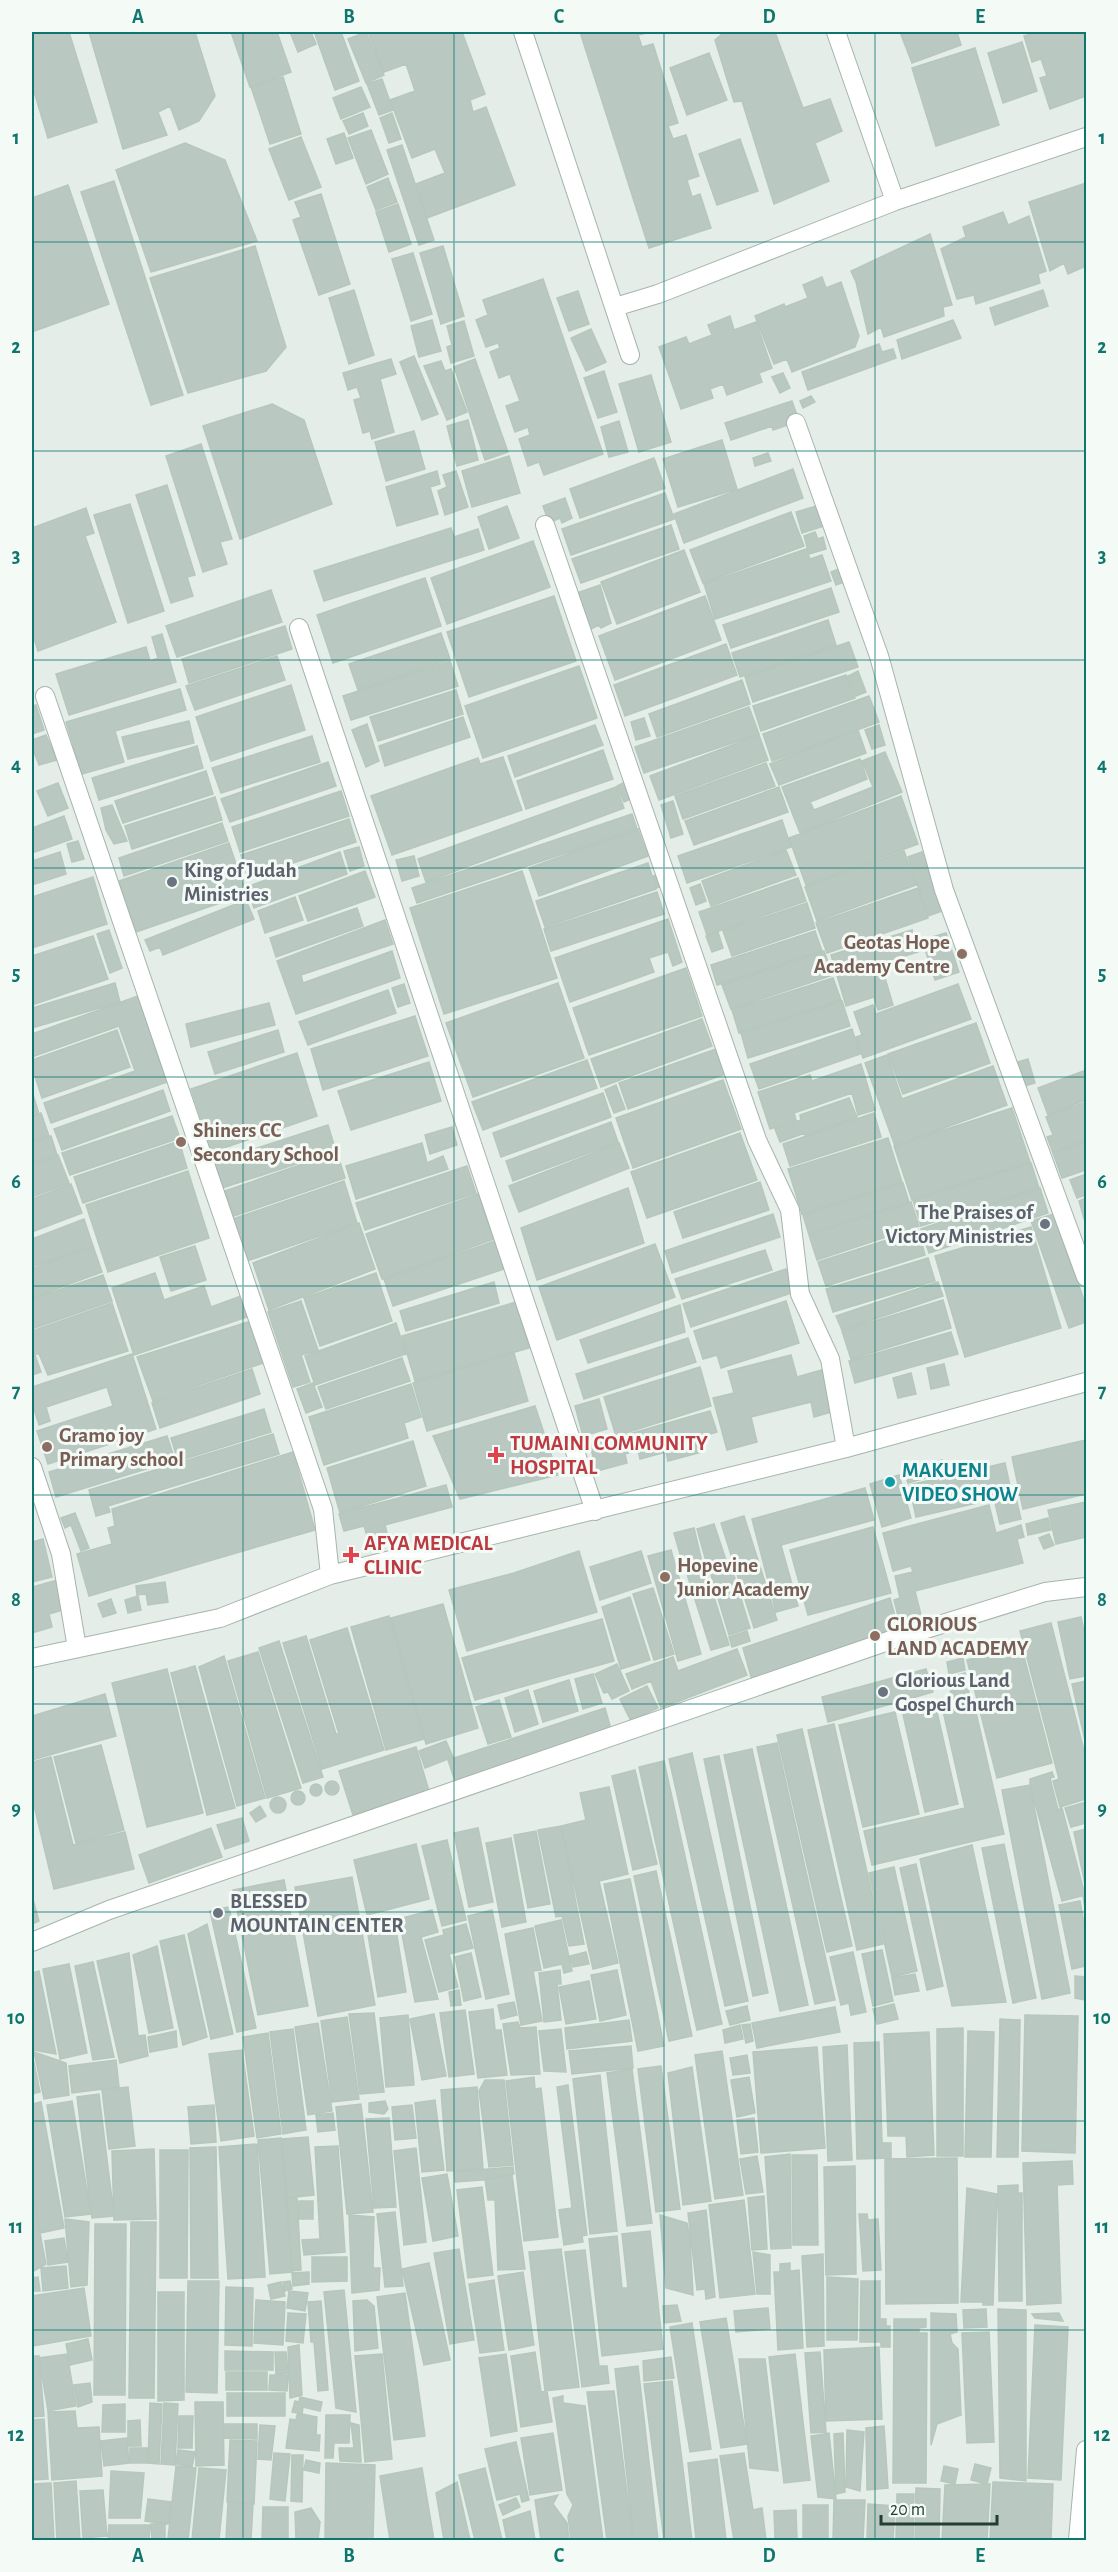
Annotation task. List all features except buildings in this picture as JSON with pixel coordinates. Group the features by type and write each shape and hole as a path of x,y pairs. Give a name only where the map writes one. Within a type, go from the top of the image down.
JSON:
{"street":[{"path":"523,32 630,355"},
{"path":"836,32 896,201"},
{"path":"615,307 658,294 896,201 1086,136"},
{"path":"796,423 879,656 944,890 1086,1277"},
{"path":"545,525 757,1140 790,1210 800,1294 830,1359 846,1448"},
{"path":"298,628 595,1511"},
{"path":"45,696 324,1509 330,1575"},
{"path":"32,1658 220,1618 330,1575 846,1448 1086,1382"},
{"path":"32,1467 61,1554 77,1648"},
{"path":"32,1942 142,1898 894,1639 1045,1592 1086,1587"},
{"path":"1078,2541 1086,2450"}],"place":[{"name":"King of Judah Ministries","path":"172,882"},
{"name":"Geotas Hope Academy Centre","path":"962,954"},
{"name":"Shiners CC Secondary School","path":"181,1142"},
{"name":"The Praises of Victory Ministries","path":"1045,1224"},
{"name":"Gramo joy Primary school","path":"47,1447"},
{"name":"TUMAINI COMMUNITY HOSPITAL","path":"496,1455"},
{"name":"MAKUENI VIDEO SHOW","path":"890,1482"},
{"name":"AFYA MEDICAL CLINIC","path":"351,1555"},
{"name":"Hopevine Junior Academy","path":"665,1577"},
{"name":"GLORIOUS LAND ACADEMY","path":"875,1636"},
{"name":"Glorious Land Gospel Church","path":"883,1692"},
{"name":"BLESSED MOUNTAIN CENTER","path":"218,1913"}]}
